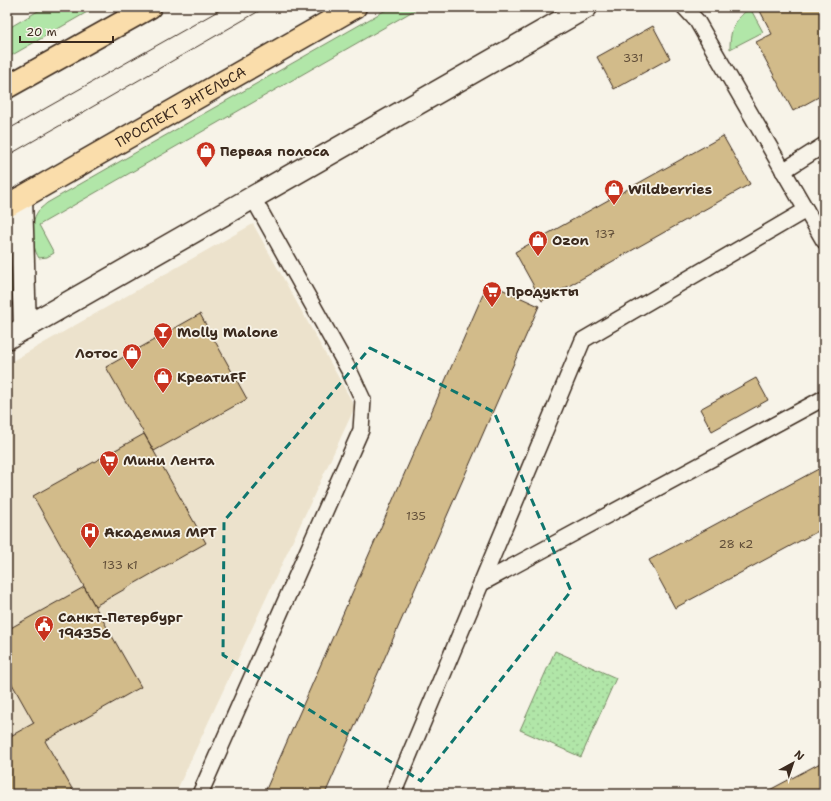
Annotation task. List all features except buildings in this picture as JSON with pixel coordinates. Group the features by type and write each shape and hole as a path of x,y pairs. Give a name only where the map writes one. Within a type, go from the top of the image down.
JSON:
{"main road":[{"path":"7,87 150,7"},
{"name":"ПРОСПЕКТ ЭНГЕЛЬСА","path":"14,202 355,7"}],"street":[{"path":"14,202 16,333 586,7"}],"lane":[{"path":"684,7 697,21 824,241"},
{"path":"783,171 824,145"},
{"path":"200,794 361,430 363,400 350,372 253,198"},
{"path":"393,794 583,340 806,210"},
{"path":"482,583 824,398"}],"highlighted area":[{"path":"370,348 494,412 571,591 421,781 223,655 224,521"}],"shaded area":[{"path":"253,224 355,407 175,794 7,794 7,364"}],"green space":[{"path":"45,7 96,7 7,58 7,29"},
{"path":"391,7 420,7 39,225 54,253 47,257 39,258 34,247 32,233 33,226 36,214 47,203"},
{"path":"750,8 763,32 730,49 732,30 740,17"},
{"path":"7,237 12,285 11,298 7,305"},
{"path":"555,651 616,678 581,757 520,730"}],"tram line":[{"path":"7,130 225,7"},
{"path":"7,156 266,7"}],"place":[{"name":"Первая полоса","path":"206,168"},
{"name":"Wildberries","path":"614,206"},
{"name":"Ozon","path":"538,257"},
{"name":"Продукты","path":"492,308"},
{"name":"Molly Malone","path":"163,349"},
{"name":"Лотос","path":"132,370"},
{"name":"КреатиFF","path":"163,394"},
{"name":"Мини Лента","path":"109,477"},
{"name":"Академия МРТ","path":"90,549"},
{"name":"Санкт-Петербург 194356","path":"44,642"}]}
